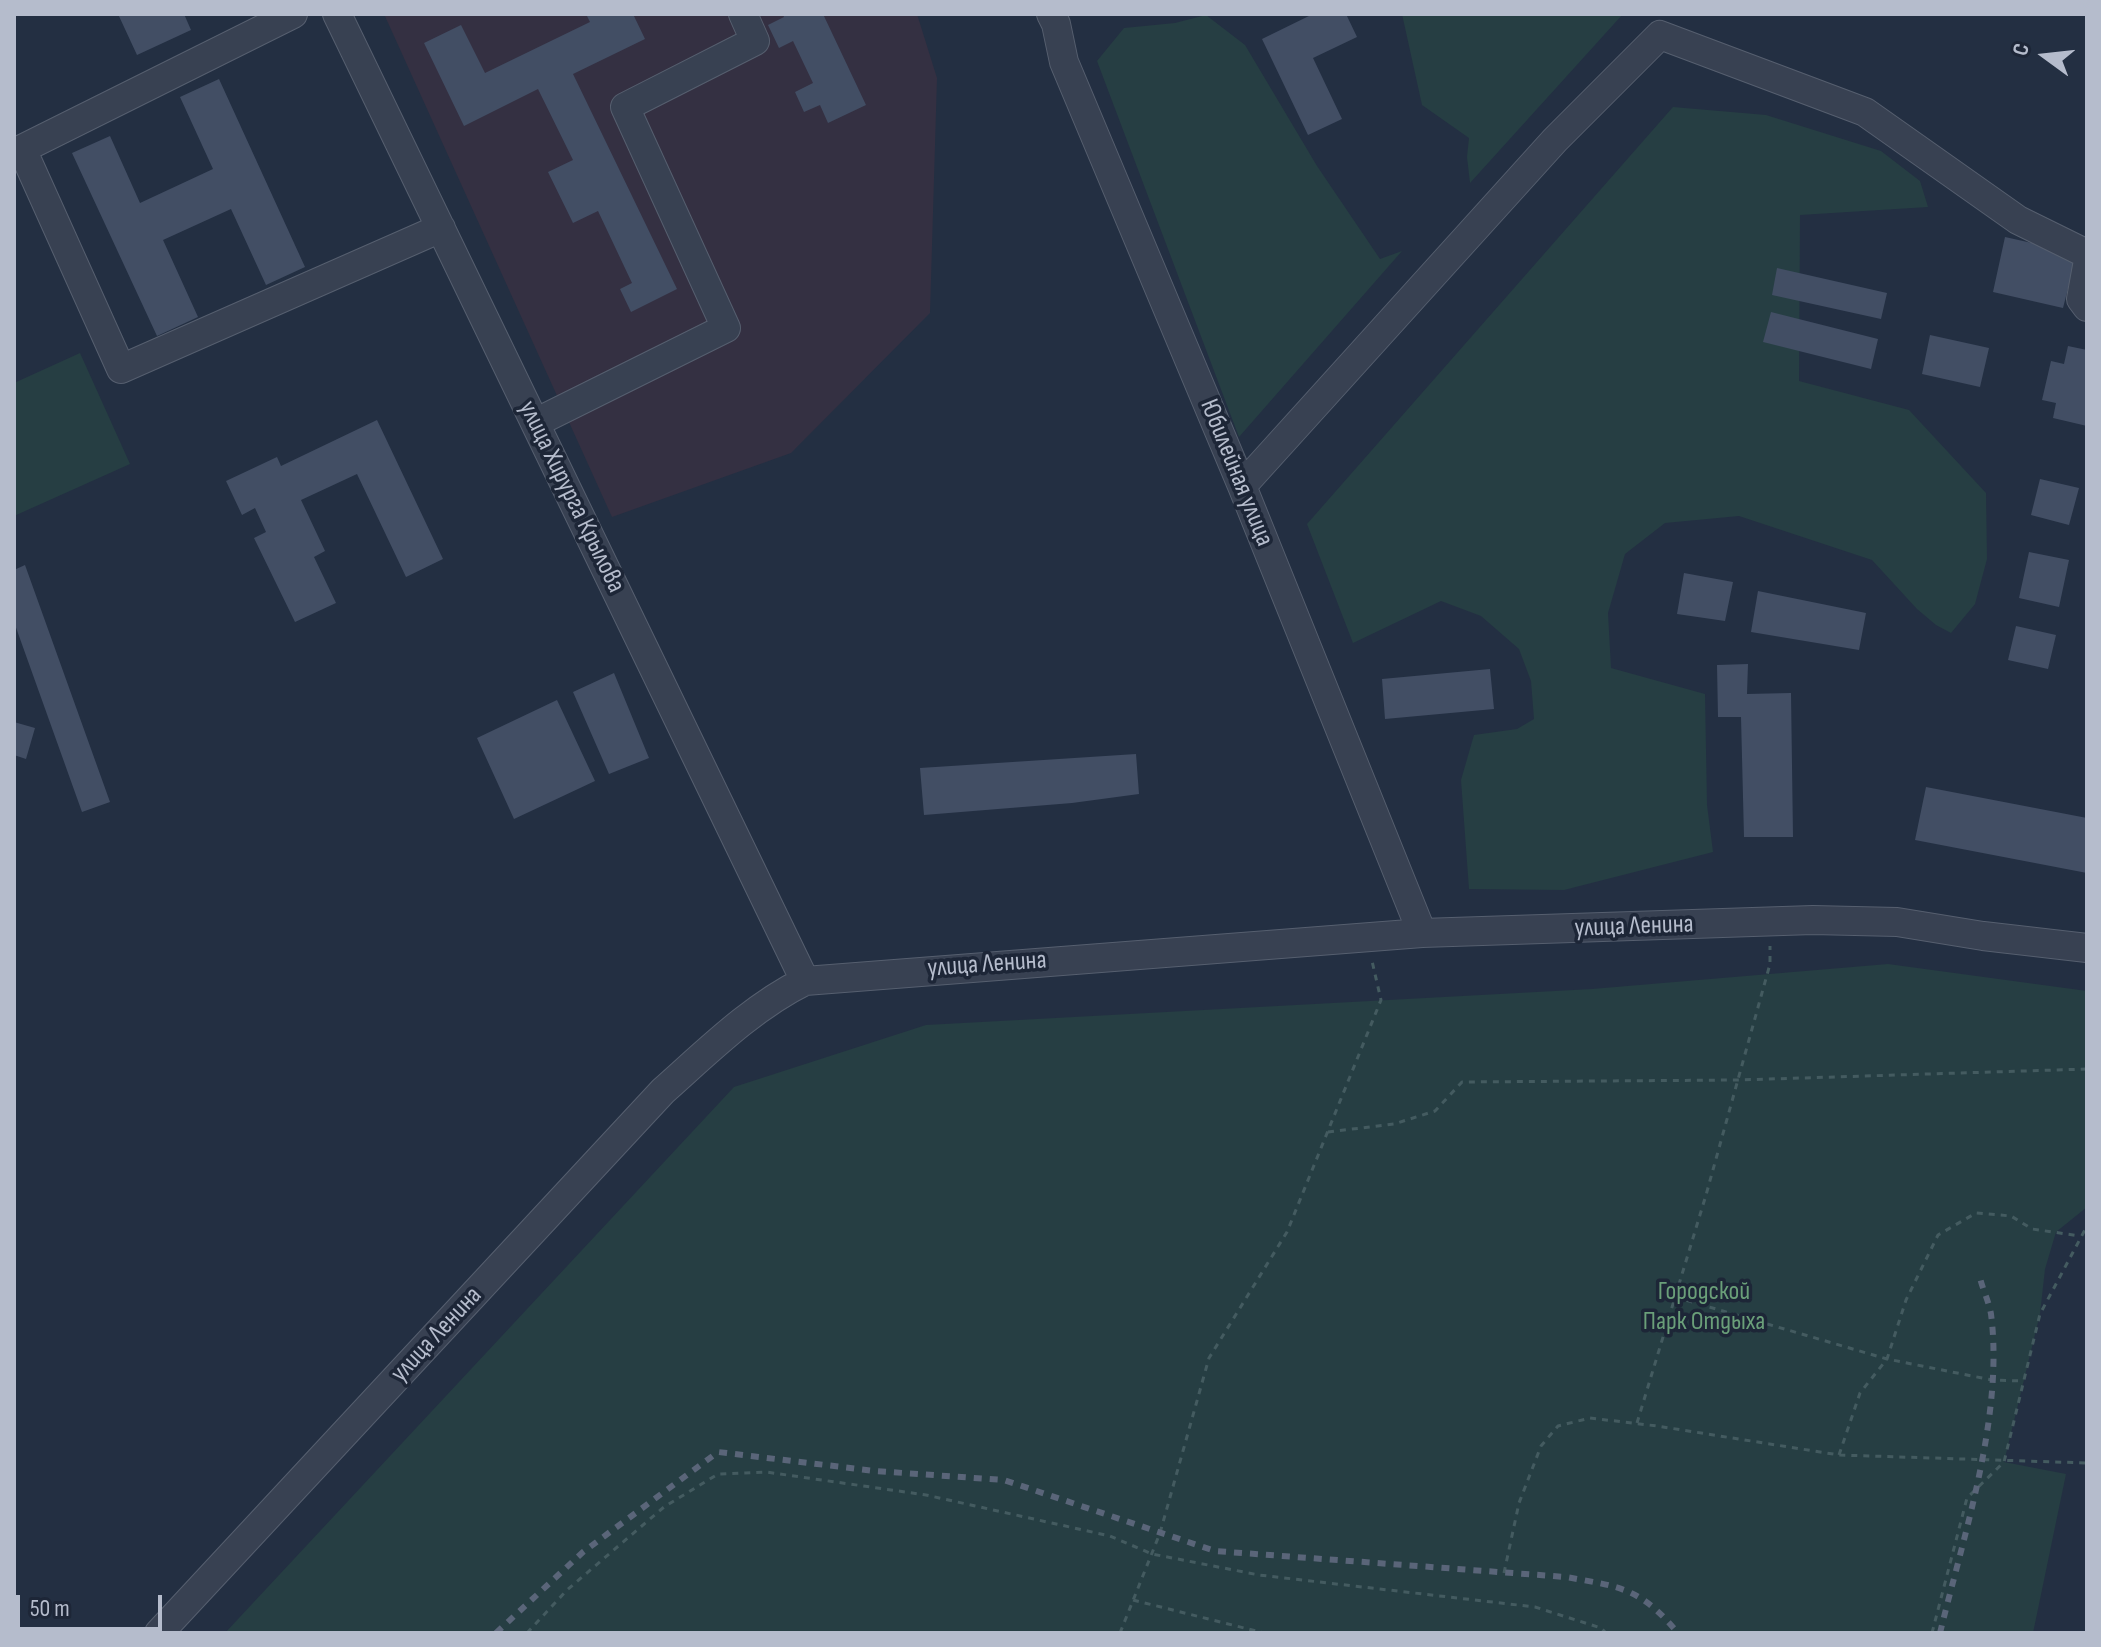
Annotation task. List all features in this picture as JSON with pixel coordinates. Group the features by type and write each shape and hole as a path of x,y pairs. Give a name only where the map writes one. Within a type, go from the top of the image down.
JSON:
{"street":[{"path":"293,14 22,149 121,369 441,228"},
{"name":"улица Хирурга Крылова","path":"337,14 805,981"},
{"path":"535,423 726,328 625,107 755,41 743,14"},
{"name":"Юбилейная улица","path":"1057,17 1064,62 1242,486 1422,933"},
{"path":"1242,486 1555,140 1660,35 1865,112 2018,220 2087,254"},
{"path":"2087,266 2081,299 2087,307"},
{"name":"улица Ленина","path":"159,1633 663,1091 726,1036 783,992 805,981 1422,933 1813,920 1897,922 2087,948"}],"path":[{"path":"1637,1423 1770,964 1770,923"},
{"path":"1120,1633 1152,1554 1209,1358 1287,1232 1381,1000 1366,937"},
{"path":"1328,1132 1394,1124 1435,1111 1462,1082 1738,1080 2087,1069"},
{"path":"1839,1455 1860,1393 1887,1359 1906,1300 1938,1235 1976,1213 2011,1216 2032,1229 2082,1237"},
{"path":"1932,1633 1967,1498 2004,1462 2040,1314 2087,1226"},
{"path":"1675,1297 1887,1359 1992,1380 2024,1381"},
{"path":"1504,1573 1519,1503 1541,1446 1558,1426 1590,1418 1839,1455 2087,1463"},
{"path":"527,1633 567,1590 664,1507 718,1474 766,1472 926,1495 1110,1536 1152,1554 1259,1575 1535,1607 1601,1628 1606,1633"},
{"path":"1133,1600 1264,1633"}],"shaded area":[{"path":"384,14 917,14 937,78 930,313 791,453 612,517"}],"green space":[{"path":"1402,14 1623,14 1470,183 1467,157 1469,138 1422,105"},
{"path":"1206,15 1245,45 1317,166 1380,259 1402,251 1239,437 1097,61 1124,28 1175,23"},
{"path":"1673,107 1766,115 1881,151 1920,181 1928,207 1800,215 1799,381 1909,410 1986,493 1987,559 1975,604 1951,633 1917,609 1872,560 1739,516 1665,523 1625,554 1608,613 1611,668 1705,694 1707,805 1713,852 1564,890 1469,889 1461,780 1474,735 1517,729 1534,719 1531,681 1519,649 1481,616 1441,601 1353,643 1307,524"},
{"path":"80,353 130,464 14,516 14,383"},
{"name":"Городской Парк Отдыха","path":"1888,964 2087,991 2087,1207 2056,1232 2045,1269 2040,1314 2004,1462 2066,1474 2033,1633 225,1633 734,1087 926,1025 1592,989"}],"building":[{"path":"118,14 184,14 191,30 137,55"},
{"path":"586,14 633,14 645,39 573,74 677,289 631,312 620,289 632,283 598,211 573,223 548,172 573,160 538,89 464,126 424,43 461,25 485,73 590,22"},
{"path":"783,14 823,14 866,105 828,123 820,105 804,112 795,92 813,83 793,41 779,48 768,25 784,17"},
{"path":"1313,14 1346,14 1357,37 1313,58 1342,119 1308,135 1262,39"},
{"path":"219,79 305,267 266,285 231,209 163,240 198,317 157,336 72,153 110,136 140,203 213,169 180,97"},
{"path":"2005,237 2077,253 2063,308 1993,292"},
{"path":"1777,268 1887,293 1881,319 1772,295"},
{"path":"1771,312 1878,339 1871,369 1763,342"},
{"path":"1930,335 1989,348 1980,387 1922,374"},
{"path":"2068,346 2087,350 2087,426 2053,418 2056,403 2042,400 2051,361 2064,364"},
{"path":"377,420 443,559 406,577 357,474 301,500 325,551 314,557 336,603 295,622 254,538 266,532 255,508 242,515 226,481 277,457 281,466"},
{"path":"2040,479 2079,488 2069,525 2031,515"},
{"path":"2029,552 2069,560 2059,607 2019,598"},
{"path":"25,565 110,802 82,812 14,622 14,570"},
{"path":"1684,573 1733,582 1725,621 1677,614"},
{"path":"1758,591 1866,613 1859,650 1751,632"},
{"path":"2016,626 2056,635 2048,669 2008,660"},
{"path":"1748,664 1747,694 1791,693 1793,837 1744,837 1741,717 1718,717 1717,665"},
{"path":"1490,669 1494,709 1385,719 1382,679"},
{"path":"614,673 649,758 609,774 573,692"},
{"path":"557,700 595,781 514,819 477,738"},
{"path":"14,722 35,728 26,759 14,755"},
{"path":"1136,754 1139,794 1072,803 924,815 920,768"},
{"path":"1926,787 2087,818 2087,873 1915,840"}],"railway":[{"path":"1940,1633 1979,1474 1992,1393 1994,1353 1991,1314 1980,1278"},
{"path":"496,1633 583,1552 718,1452 875,1471 1004,1480 1215,1551 1585,1580 1616,1587 1641,1598 1678,1633"}]}
